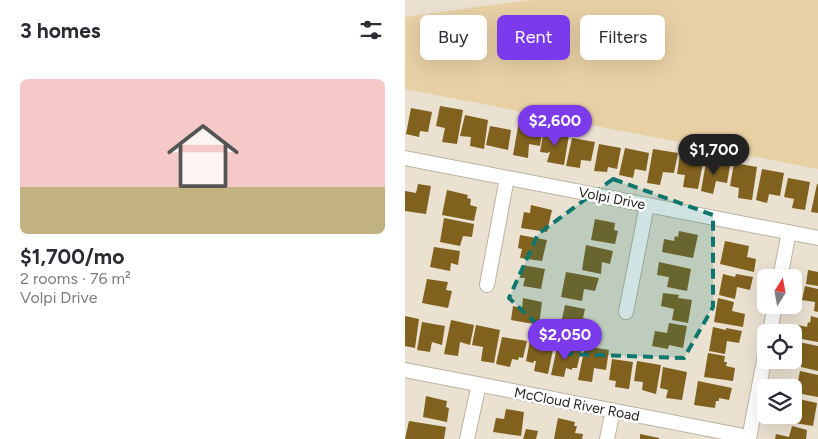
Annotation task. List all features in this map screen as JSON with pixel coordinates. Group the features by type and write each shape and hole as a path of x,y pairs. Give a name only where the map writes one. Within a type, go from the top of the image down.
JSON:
{"street":[{"name":"Volpi Drive","path":"405,158 818,238"},
{"path":"487,285 507,178"},
{"path":"626,312 647,205"},
{"path":"782,269 789,232"},
{"path":"749,438 762,369"},
{"name":"McCloud River Road","path":"405,370 749,438"},
{"path":"467,439 479,384"},
{"path":"607,439 613,410"}],"highlighted area":[{"path":"613,179 713,215 713,307 684,358 568,354 509,298 538,234"}],"shaded area":[{"path":"529,0 818,0 818,169 405,89 405,17"}],"building":[{"path":"440,106 463,110 457,144 442,142 445,128 436,126"},
{"path":"411,108 432,112 428,132 420,131 419,137 406,134"},
{"path":"465,115 488,120 484,149 470,146 471,137 460,136"},
{"path":"519,121 543,126 540,146 529,144 528,158 513,155"},
{"path":"490,126 511,130 508,150 486,145"},
{"path":"544,130 569,135 564,165 547,162 550,152 540,152"},
{"path":"572,138 595,142 591,161 581,160 580,168 566,166"},
{"path":"599,144 621,148 617,169 608,167 607,172 594,171"},
{"path":"625,148 649,153 646,171 635,169 633,178 619,175"},
{"path":"653,149 678,153 674,173 663,172 660,185 647,183"},
{"path":"680,154 704,158 698,189 683,187 685,175 677,174"},
{"path":"706,162 730,166 727,183 716,181 713,194 701,191"},
{"path":"734,163 757,167 752,200 738,198 739,188 730,186"},
{"path":"762,169 784,173 780,196 769,194 767,203 756,200"},
{"path":"788,178 810,182 805,210 792,208 794,199 784,197"},
{"path":"418,184 431,186 426,214 405,211 405,191 416,193"},
{"path":"818,184 818,213 811,212"},
{"path":"447,190 468,195 467,198 471,199 470,205 477,207 474,221 442,215"},
{"path":"531,205 552,210 547,232 521,228 524,212 530,213"},
{"path":"444,218 474,224 472,237 463,236 460,246 440,242"},
{"path":"595,219 615,223 614,230 618,231 615,244 591,240"},
{"path":"679,231 698,235 693,258 662,252 664,239 674,241 675,236 678,237"},
{"path":"520,235 547,240 542,261 520,258 522,249 518,248"},
{"path":"725,241 749,246 747,257 756,259 754,272 720,264"},
{"path":"586,245 613,251 610,264 602,262 601,274 582,270"},
{"path":"434,247 460,251 458,265 451,263 450,271 430,267"},
{"path":"659,262 691,269 687,291 667,287 669,277 657,275"},
{"path":"522,265 545,269 541,289 523,286 525,278 520,278"},
{"path":"808,270 818,272 818,286 806,284"},
{"path":"566,272 599,278 595,291 584,289 582,301 561,297"},
{"path":"723,274 735,277 736,274 753,277 750,290 737,287 735,299 719,295"},
{"path":"427,279 448,282 446,290 452,291 448,308 422,303"},
{"path":"805,286 818,289 818,312 814,311 815,302 803,300"},
{"path":"663,293 679,295 678,298 692,300 688,323 672,320 674,309 661,306"},
{"path":"523,298 542,302 539,325 511,320 513,306 522,308"},
{"path":"718,298 734,302 732,311 745,314 743,327 714,322"},
{"path":"565,305 585,309 583,318 593,321 590,335 560,328"},
{"path":"405,316 419,319 415,348 405,346"},
{"path":"811,316 818,318 818,342 802,339 802,326 807,327 808,322 810,323"},
{"path":"451,320 474,325 470,345 460,342 458,356 444,354"},
{"path":"422,322 445,326 442,345 432,342 430,352 417,350"},
{"path":"669,323 687,326 683,348 669,345 668,349 652,346 655,331 667,333"},
{"path":"476,325 500,330 494,363 481,361 483,347 472,345"},
{"path":"713,327 742,331 739,343 727,341 725,354 709,351"},
{"path":"502,337 527,341 523,358 519,357 518,360 512,359 510,367 496,364"},
{"path":"530,340 554,345 548,374 534,371 536,361 533,363 526,361"},
{"path":"802,343 818,346 818,371 802,367"},
{"path":"585,346 609,350 606,370 594,368 592,382 578,380"},
{"path":"557,347 581,351 577,368 572,368 572,370 566,368 564,377 551,375"},
{"path":"708,353 725,356 724,362 727,362 726,366 735,368 733,381 704,377"},
{"path":"612,359 633,362 629,389 615,387 616,381 609,380"},
{"path":"637,361 661,365 656,394 642,390 643,382 634,381"},
{"path":"663,367 687,372 682,400 666,398 668,390 660,388"},
{"path":"800,371 818,375 818,397 802,394 802,379 798,379"},
{"path":"698,381 732,388 729,400 719,398 719,401 716,401 715,408 694,405"},
{"path":"426,396 447,401 446,407 449,408 447,422 423,417"},
{"path":"802,400 817,403 813,426 801,424"},
{"path":"506,409 524,412 521,436 493,432 496,418 504,419"},
{"path":"558,418 575,422 574,426 577,426 575,433 583,434 582,439 554,439"},
{"path":"409,421 446,427 444,439 405,439"},
{"path":"792,426 807,430 806,439 775,439 776,434 789,437"},
{"path":"526,429 538,431 536,439 523,439"},
{"path":"640,434 659,438 659,439 640,439"}]}
